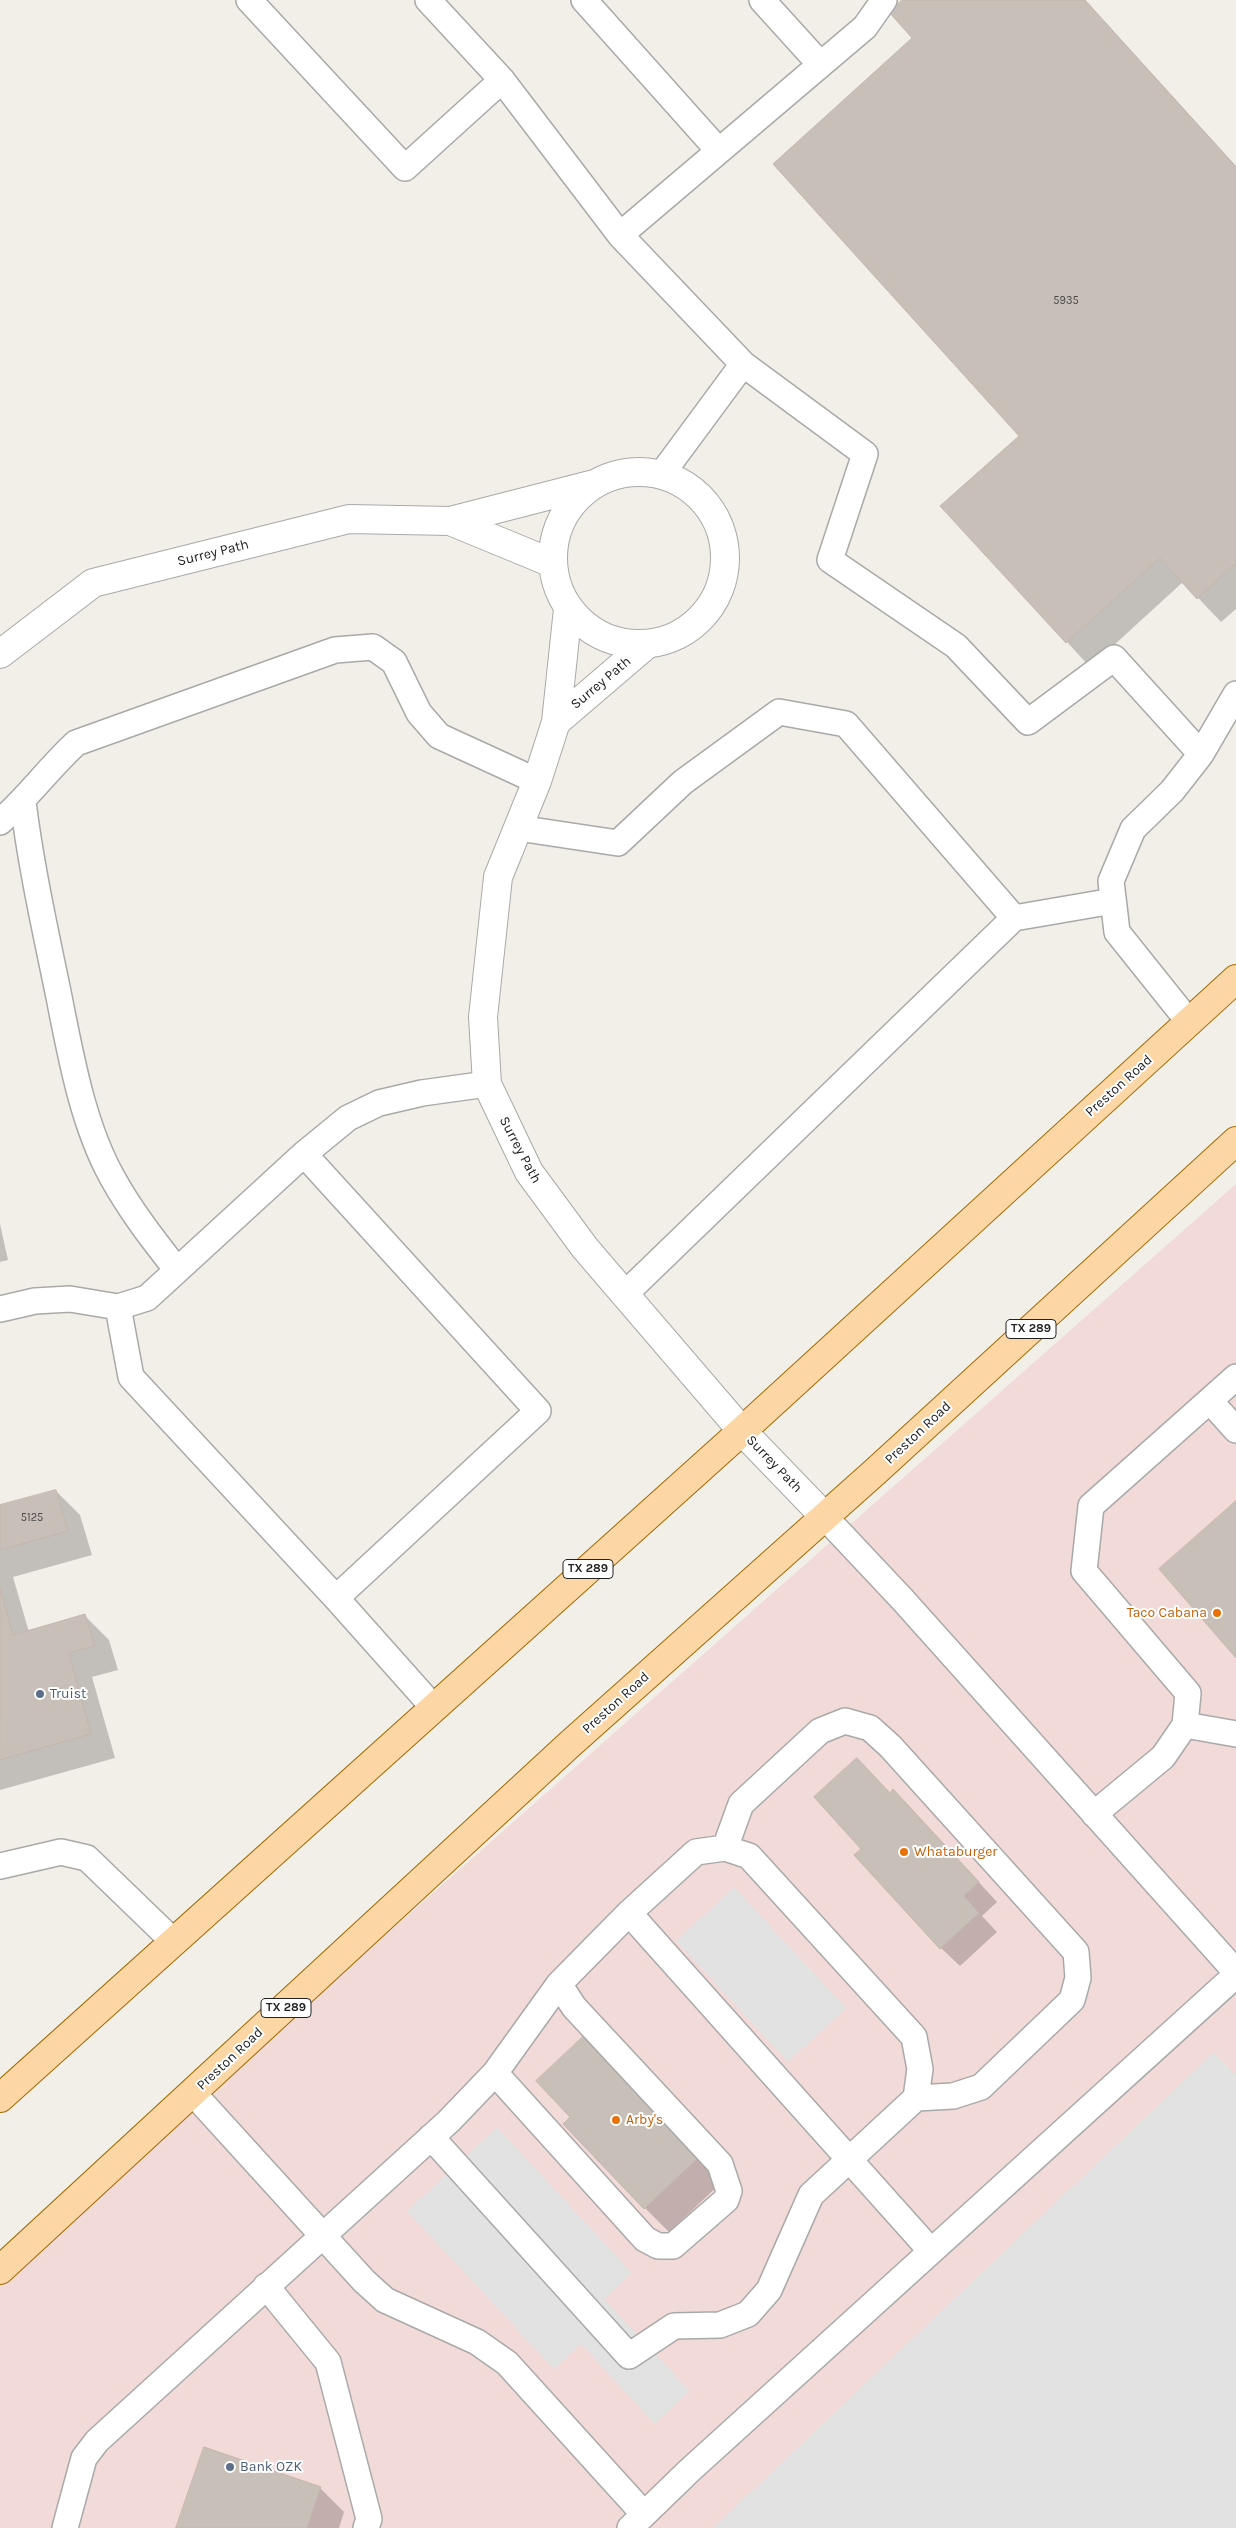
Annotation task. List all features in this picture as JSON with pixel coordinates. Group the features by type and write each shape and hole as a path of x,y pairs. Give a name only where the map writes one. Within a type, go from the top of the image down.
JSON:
{"main road":[{"name":"Preston Road","path":"0,2098 742,1431 1236,979"},
{"name":"Preston Road","path":"0,2270 563,1751 1236,1141"}],"street":[{"name":"Surrey Path","path":"0,654 93,583 350,519 450,521 594,484 626,472 661,475 696,494 720,527 726,566 713,604 684,632 646,645 556,722"},
{"name":"Surrey Path","path":"594,484 568,508 554,539 552,563 557,588 568,609 586,626 606,639 646,645"},
{"name":"Surrey Path","path":"450,521 552,563"},
{"name":"Surrey Path","path":"568,609 556,722 537,781 498,877 483,1017 486,1084 529,1172 585,1248 742,1431 824,1516"}],"lane":[{"path":"249,0 405,168 502,80"},
{"path":"428,0 502,80 620,235 743,364 865,454 830,560 956,646 1028,722 1114,658 1200,754"},
{"path":"584,0 719,151"},
{"path":"762,0 820,64"},
{"path":"620,235 864,27 884,0"},
{"path":"661,475 743,364"},
{"path":"0,822 23,802 50,767 76,743 335,650 372,647 394,662 419,713 439,736 537,781"},
{"path":"1189,1022 1117,932 1111,881 1133,829 1172,791 1200,754 1236,694"},
{"path":"518,828 618,843 683,782 779,712 846,724 1014,918"},
{"path":"23,802 30,855 69,1047 94,1136 112,1177 145,1229 177,1270"},
{"path":"625,1294 1014,918 1113,901"},
{"path":"0,1309 34,1301 70,1299 118,1307 146,1298 304,1154 348,1118 379,1103 486,1084"},
{"path":"304,1154 538,1411 336,1598"},
{"path":"118,1307 131,1377 336,1598 434,1708"},
{"path":"1094,1814 1163,1757 1185,1725 1188,1693 1084,1571 1092,1506 1236,1377"},
{"path":"1210,1401 1236,1430"},
{"path":"193,2093 364,2281 385,2300 477,2342 507,2363 637,2521 1236,1973 903,1600 824,1516"},
{"path":"725,1848 741,1804 820,1731 846,1721 870,1728 890,1746 1076,1952 1078,1978 1072,2000 981,2087 953,2096 916,2098"},
{"path":"1185,1725 1236,1734"},
{"path":"65,2528 84,2458 97,2441 431,2137 495,2073 559,1984 629,1913 696,1852 725,1848 749,1856 914,2037 920,2069 916,2098 850,2162 811,2195 769,2290 748,2314 720,2325 674,2326 629,2356 431,2137"},
{"path":"0,1866 61,1852 87,1858 174,1942"},
{"path":"629,1913 931,2251"},
{"path":"495,2073 645,2239 658,2246 673,2246 726,2200 729,2191 720,2164 574,2006 559,1984"},
{"path":"266,2286 328,2362 369,2519 366,2528"}],"shaded area":[{"path":"1236,1184 1236,2528 0,2528 0,2275"},
{"path":"734,1887 846,2008 788,2062 676,1941"},
{"path":"1214,2052 1236,2076 1236,2528 713,2528"},
{"path":"497,2127 632,2273 604,2299 690,2391 655,2424 581,2344 554,2369 407,2211"}],"building":[{"path":"902,0 1085,0 1236,167 1236,563 1197,599 1160,558 1066,643 940,506 1019,436 773,164 912,38 889,12"},
{"path":"56,1490 68,1531 0,1550 0,1505"},
{"name":"Taco Cabana","path":"1236,1501 1236,1658 1159,1569"},
{"name":"Truist","path":"0,1588 13,1635 85,1614 95,1646 69,1653 91,1734 0,1760"},
{"name":"Whataburger","path":"857,1758 890,1793 893,1789 979,1882 964,1896 979,1913 940,1949 854,1855 861,1849 814,1797"},
{"name":"Arby's","path":"584,2036 700,2156 644,2209 563,2124 570,2117 536,2081"},
{"name":"Bank OZK","path":"204,2447 321,2487 307,2528 176,2528"}],"place":[{"name":"Taco Cabana","path":"1217,1613"},
{"name":"Truist","path":"40,1694"},
{"name":"Whataburger","path":"904,1852"},
{"name":"Arby's","path":"616,2120"},
{"name":"Bank OZK","path":"230,2467"}]}
